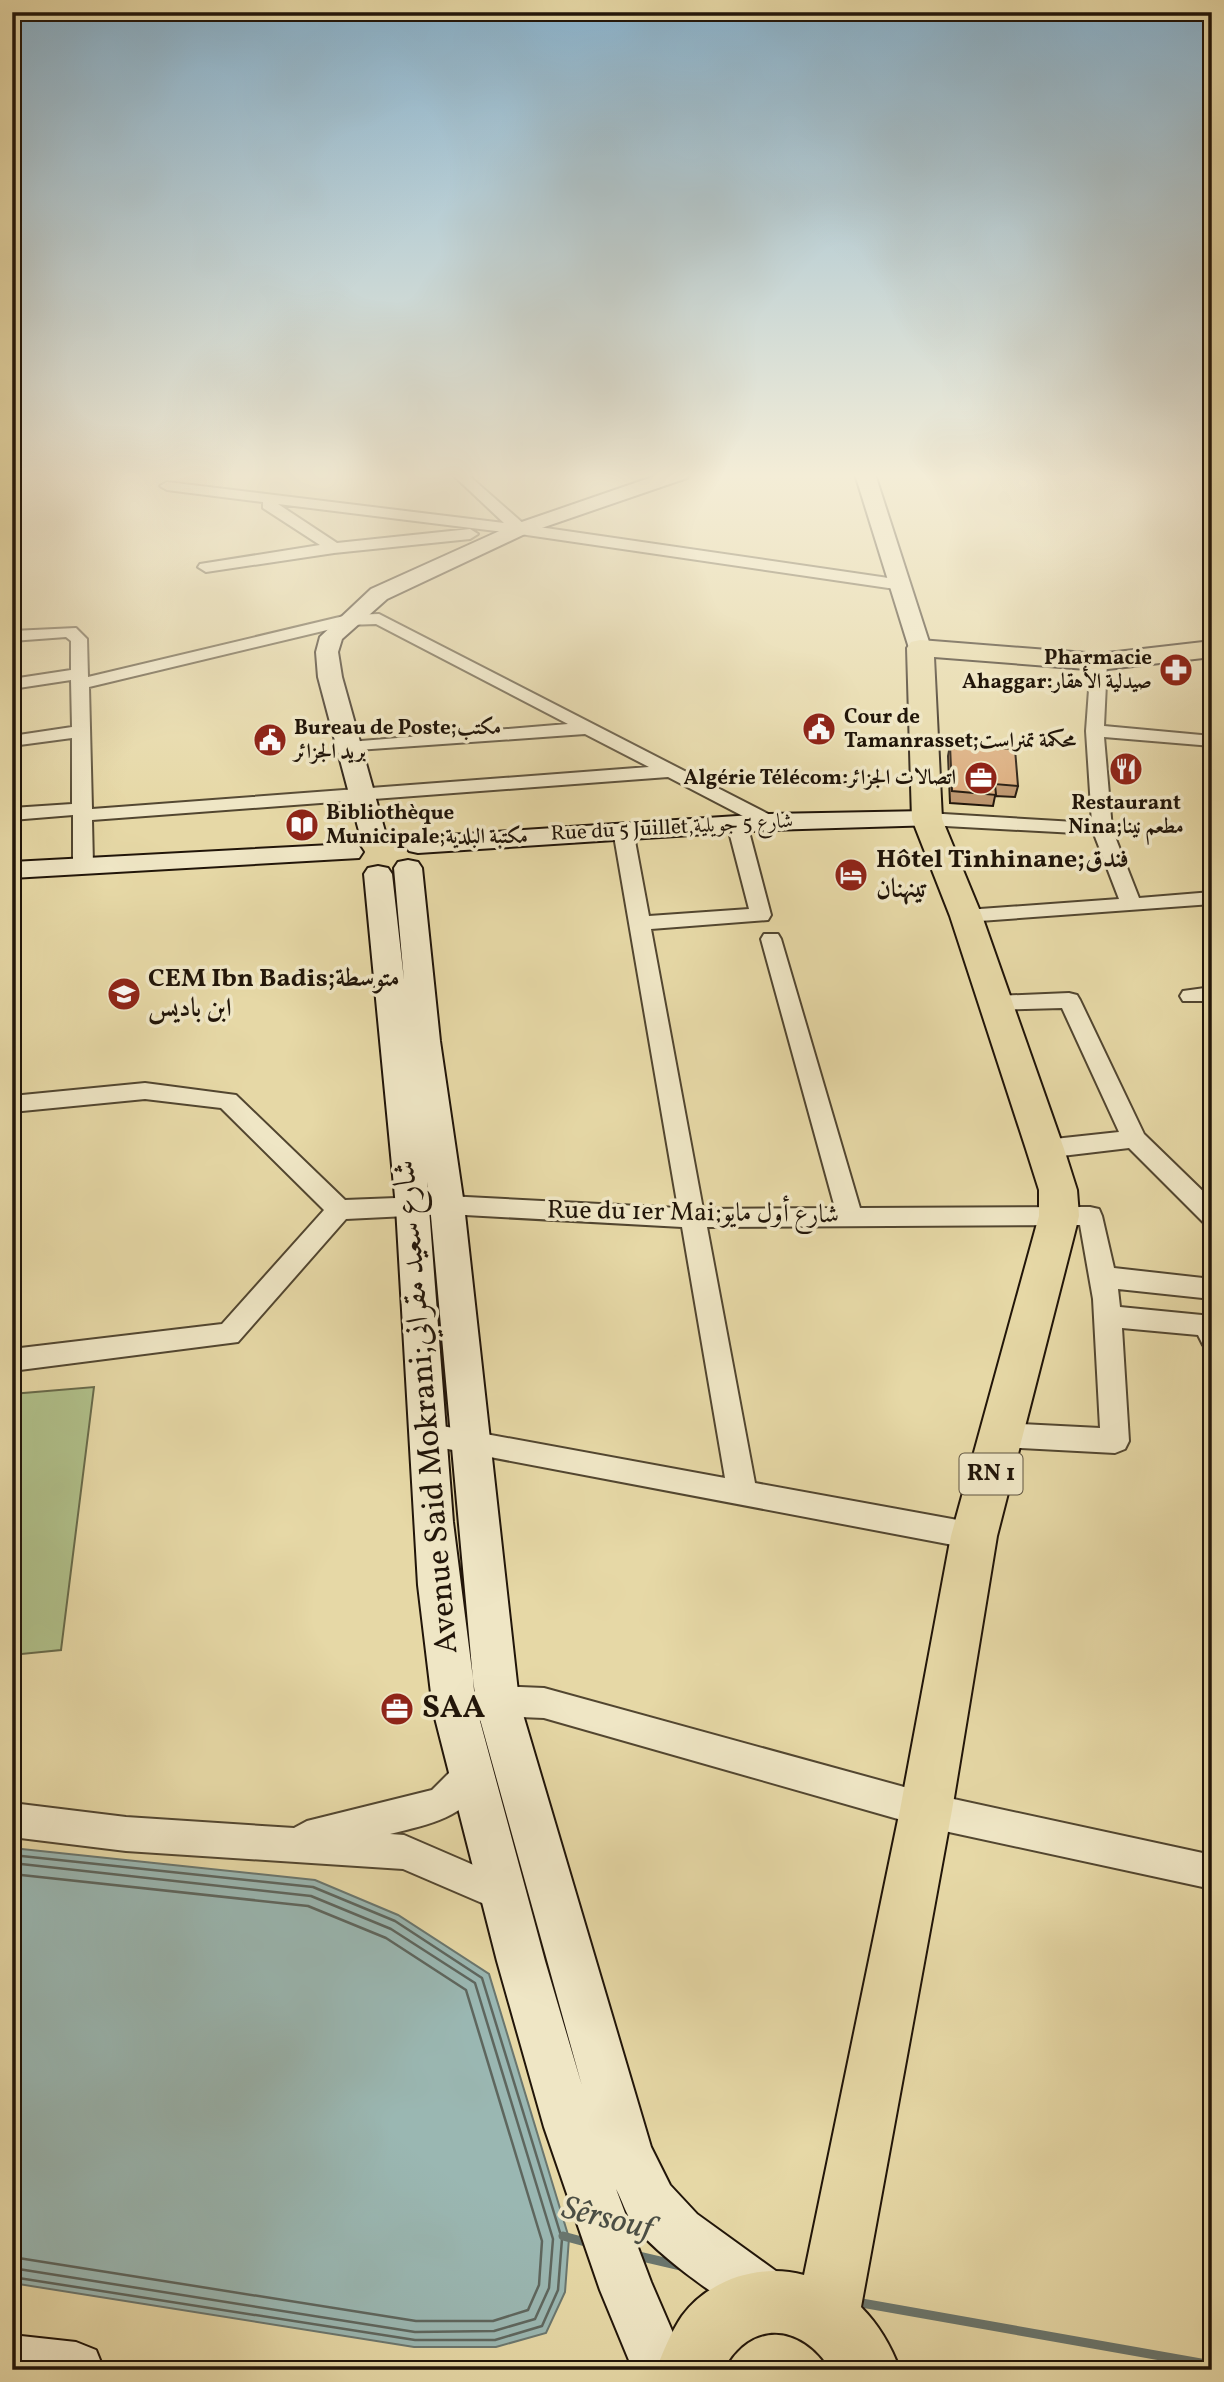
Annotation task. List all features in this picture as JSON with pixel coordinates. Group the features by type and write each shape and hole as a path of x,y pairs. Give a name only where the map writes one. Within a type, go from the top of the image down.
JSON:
{"main road":[{"path":"1099,668 1212,649"},
{"path":"920,655 1099,668 1212,661"},
{"name":"RN 1","path":"827,2318 926,1810 974,1536 1059,1216 1058,1189 1045,1149 966,916 926,819 920,655"},
{"path":"688,2370 696,2349 713,2325 739,2306 768,2298 798,2303 827,2318 849,2340 868,2369"}],"street":[{"name":"Avenue Said Mokrani;شارع سعيد مقراني","path":"398,585 379,594 348,620 331,637 327,652 330,677 362,795 385,855 430,1206 472,1443 497,1701 627,2155 650,2204 678,2233 768,2298"},
{"path":"902,585 920,655"},
{"path":"12,684 81,679 348,620 379,619 769,822"},
{"path":"12,636 70,632 79,639 83,865"},
{"path":"1099,668 1096,732 1102,829 1131,905"},
{"path":"349,747 588,728"},
{"path":"12,741 81,731"},
{"path":"1096,732 1212,741"},
{"path":"12,814 362,795 670,771"},
{"path":"926,819 1102,829"},
{"name":"Rue du 5 Juillet,شارع 5 جويلية","path":"12,870 83,865 385,855 623,830 769,822 926,819"},
{"path":"640,923 761,915 737,824"},
{"path":"623,830 695,1218 742,1493"},
{"path":"966,916 1212,898"},
{"path":"771,939 850,1216"},
{"path":"995,1003 1069,1000 1134,1139 1212,1215"},
{"path":"12,1104 145,1091 228,1101 339,1210 229,1334 12,1360"},
{"path":"1045,1149 1134,1139"},
{"name":"Avenue Said Mokrani;شارع سعيد مقراني","path":"430,1206 426,1435 448,1668 455,1710 503,1895 581,2170 616,2266 661,2370"},
{"name":"Rue du 1er Mai;شارع أول مايو","path":"339,1210 430,1206 695,1218 1090,1216 1108,1318 1115,1441 1001,1435"},
{"path":"1102,1277 1212,1289"},
{"path":"1108,1318 1125,1317 1207,1325 1212,1337"},
{"path":"426,1435 974,1536"},
{"path":"497,1701 544,1703 926,1810 1212,1872"},
{"path":"279,1844 384,1821 440,1805 472,1774"},
{"path":"12,1820 126,1835 404,1852 503,1895"},
{"path":"12,2363 76,2370"}],"green space":[{"path":"94,1387 61,1650 12,1655 12,1394"}],"water":[{"path":"12,1848 315,1880 398,1915 489,1974 569,2238 565,2292 546,2333 496,2347 414,2347 12,2283"}],"building":[{"name":"Algérie Télécom;اتصالات الجزائر","path":"950,745 1015,749 1018,786 995,784 996,795 952,791"}],"waterway":[{"name":"Sêrsouf","path":"563,2236 589,2243"},
{"name":"Sêrsouf","path":"634,2255 681,2266"},
{"name":"Sêrsouf","path":"856,2302 1212,2365"}],"place":[{"name":"Pharmacie Ahaggar;صيدلية الأهقار","path":"1176,670"},
{"name":"Cour de Tamanrasset;محكمة تمنراست","path":"819,729"},
{"name":"Bureau de Poste;مكتب بريد الجزائر","path":"270,740"},
{"name":"Restaurant Nina;مطعم نينا","path":"1126,769"},
{"name":"Algérie Télécom;اتصالات الجزائر","path":"981,778"},
{"name":"Bibliothèque Municipale;مكتبة البلدية","path":"302,825"},
{"name":"Hôtel Tinhinane;فندق تينهنان","path":"851,875"},
{"name":"CEM Ibn Badis;متوسطة ابن باديس","path":"124,994"},
{"name":"SAA","path":"397,1709"}]}
